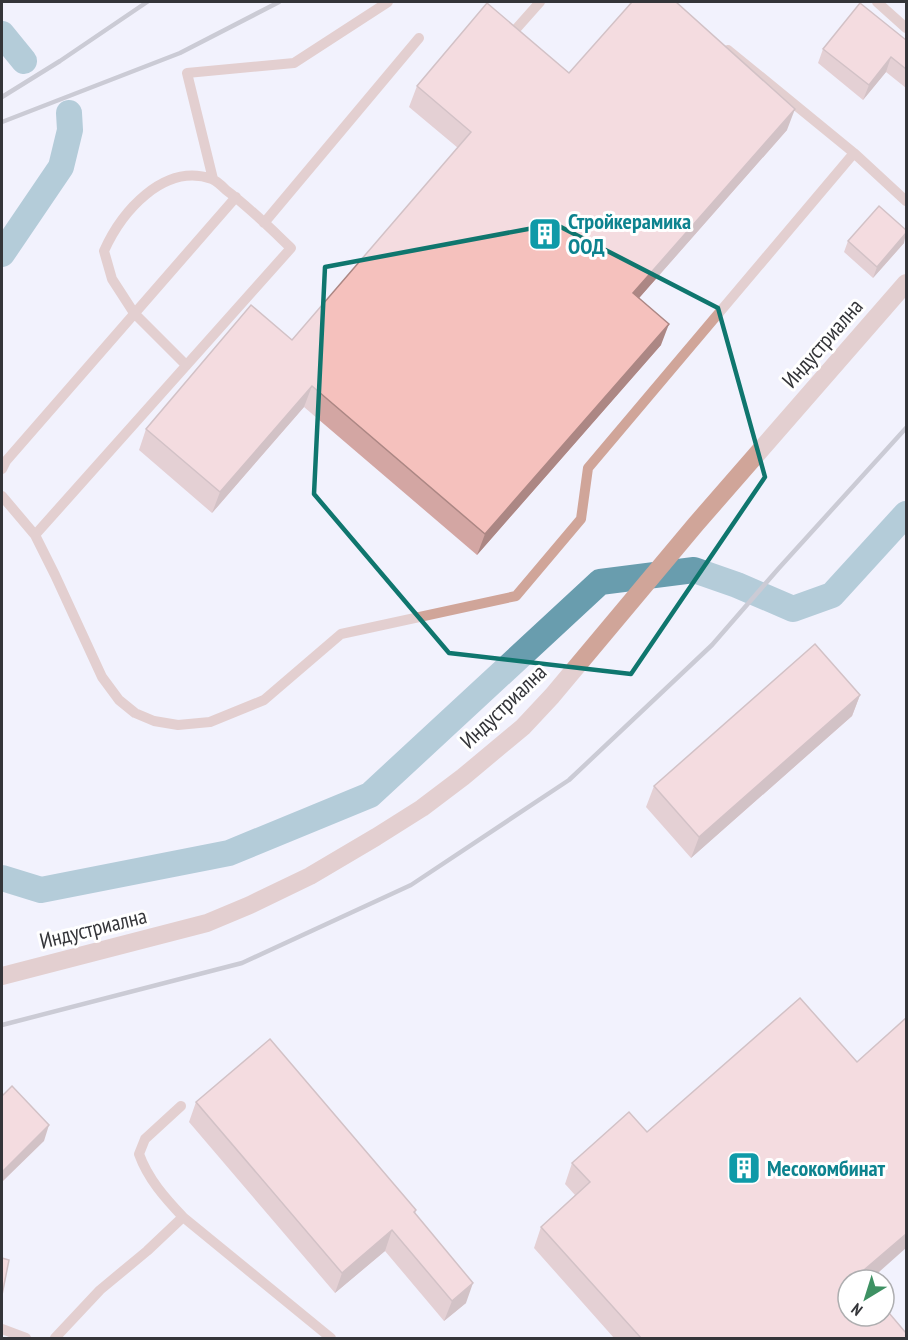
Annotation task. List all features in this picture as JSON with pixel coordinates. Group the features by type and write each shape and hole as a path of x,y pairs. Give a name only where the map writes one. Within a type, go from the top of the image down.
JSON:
{"street":[{"name":"Индустриална","path":"2,976 207,923 310,876 422,808 516,733 552,696 696,524 906,283"}],"lane":[{"path":"213,179 187,73 294,63 388,2"},
{"path":"516,29 540,2"},
{"path":"877,2 906,28"},
{"path":"264,223 420,38"},
{"path":"716,39 854,153 906,201"},
{"path":"2,496 35,536 102,677 119,700 135,713 154,721 178,725 210,722 264,700 341,634 516,596 581,519 588,468 854,153"},
{"path":"35,536 291,248 213,179 194,177 173,178 155,187 132,207 113,231 104,251 112,279 135,314 186,365"},
{"path":"2,469 6,460 236,197"},
{"path":"181,1106 145,1139 139,1154 156,1186 183,1217 331,1338"},
{"path":"55,1338 100,1290 183,1217"},
{"path":"2,1329 26,1338"}],"highlighted area":[{"path":"555,224 718,308 765,477 631,674 449,653 314,494 325,267"}],"building":[{"name":"Стройкерамика ООД","path":"632,2 676,2 795,109 633,293 669,324 485,534 312,386 220,492 146,429 251,305 292,340 471,132 417,86 487,3 569,73"},
{"path":"860,3 906,40 906,69 891,57 869,85 823,49"},
{"path":"879,206 906,230 906,233 877,267 848,241"},
{"path":"815,644 860,695 699,837 654,786"},
{"name":"Месокомбинат","path":"800,998 857,1062 906,1018 906,1234 866,1268 836,1268 836,1328 896,1328 896,1321 906,1333 906,1338 641,1338 541,1227 590,1182 572,1163 629,1112 647,1132"},
{"path":"270,1039 416,1210 414,1212 473,1283 452,1301 392,1230 342,1273 196,1102"},
{"path":"12,1086 49,1125 2,1172 2,1096"},
{"path":"2,1258 9,1260 2,1295"}],"waterway":[{"path":"2,34 24,61"},
{"path":"2,254 61,167 70,130 69,113"},
{"path":"2,878 41,890 229,853 370,795 600,582 694,570 737,585 793,609 832,595 906,514"}],"railway":[{"path":"2,97 147,2"},
{"path":"2,122 180,53 279,2"},
{"path":"2,1025 242,963 411,885 569,780 712,645 906,428"}],"place":[{"name":"Стройкерамика ООД","path":"545,234"},
{"name":"Месокомбинат","path":"744,1168"}]}
